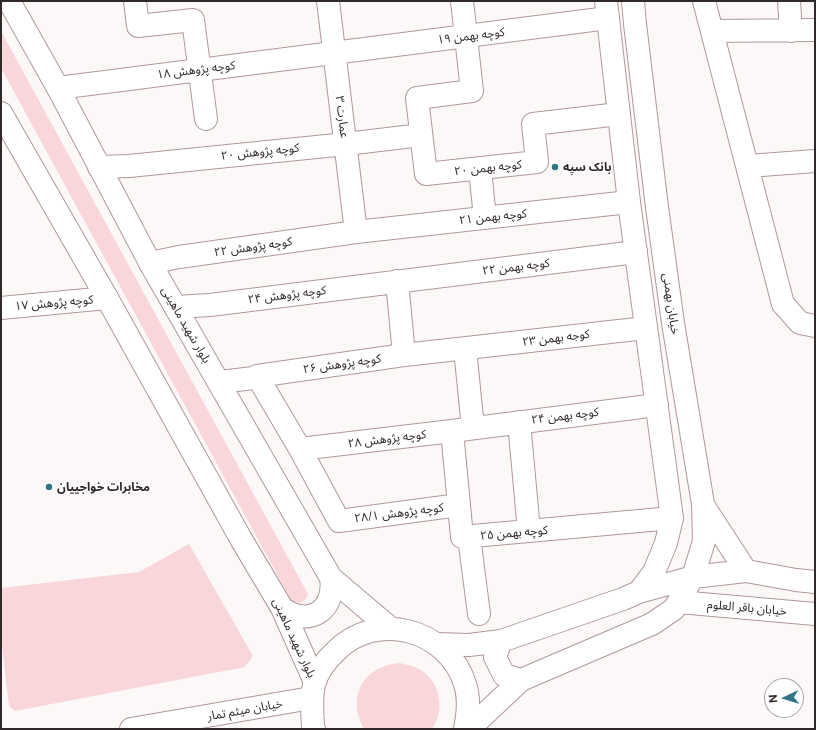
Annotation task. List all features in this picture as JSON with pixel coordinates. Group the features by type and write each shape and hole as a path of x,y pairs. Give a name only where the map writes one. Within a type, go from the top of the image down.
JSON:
{"street":[{"name":"بلوار شهید ماهینی","path":"9,1 58,88 150,263 331,578 390,628"},
{"path":"135,1 138,26 193,20 206,119"},
{"name":"عمارت ۳","path":"328,1 356,232"},
{"path":"421,135 417,98 472,91 462,1"},
{"name":"خیابان بهمنی","path":"521,680 652,624 674,609 693,577 704,541 702,504 673,323 658,214 633,1"},
{"path":"704,1 783,304 800,323 815,326"},
{"path":"789,1 790,31"},
{"path":"607,10 629,202 658,405 672,518 666,543 654,572 639,592"},
{"name":"کوچه بهمن ۱۹","path":"334,53 466,36 607,10"},
{"path":"712,31 815,30"},
{"name":"کوچه پژوهش ۱۸","path":"58,88 334,53"},
{"name":"بلوار شهید ماهینی","path":"1,113 107,298 241,539 282,608 313,690"},
{"name":"کوچه بهمن ۲۰","path":"421,135 426,174 480,169 537,162 533,124 619,114"},
{"name":"کوچه پژوهش ۲۰","path":"99,167 129,166 421,135"},
{"path":"748,166 815,161"},
{"path":"480,169 485,218"},
{"name":"کوچه بهمن ۲۱","path":"356,232 629,202"},
{"name":"کوچه پژوهش ۲۲","path":"150,263 179,257 356,232"},
{"name":"کوچه بهمن ۲۲","path":"397,281 636,252"},
{"path":"397,281 404,355"},
{"name":"کوچه پژوهش ۲۴","path":"176,308 397,281"},
{"name":"کوچه پژوهش ۱۷","path":"1,308 107,298"},
{"name":"کوجه بهمن ۲۳","path":"465,348 646,328"},
{"path":"465,348 473,428"},
{"name":"کوچه پژوهش ۲۶","path":"219,382 404,355 465,348"},
{"path":"257,376 300,449"},
{"name":"کوچه بهمن ۲۴","path":"473,428 658,405"},
{"path":"519,422 529,531"},
{"name":"کوچه پژوهش ۲۸","path":"300,449 473,428"},
{"name":"کوچه بهمن ۲۵","path":"452,431 462,537 672,518"},
{"name":"کوچه پژوهش ۲۸/۱","path":"300,449 339,521 459,505"},
{"path":"702,504 746,571"},
{"path":"469,537 479,614"},
{"path":"437,644 469,645 501,641 639,592 693,577 746,571 815,582"},
{"path":"282,608 289,613 298,616 310,615 322,610 328,603 331,595 331,578"},
{"name":"خیابان باقر العلوم","path":"679,602 815,614"},
{"path":"312,728 313,690 326,660 343,643 365,632 390,628 414,632 437,644 454,661 465,684 469,709 466,729"},
{"path":"501,641 495,657 504,675 521,680"},
{"path":"469,729 521,680"},
{"name":"خیابان میثم تمار","path":"131,729 172,726 313,690"}],"shaded area":[{"path":"1,31 308,594 304,601 299,603 291,600 1,68"},
{"path":"189,544 253,656 245,667 15,711 9,706 1,638 1,588 139,572"},
{"path":"400,663 421,670 433,682 437,690 440,706 436,722 432,729 364,729 359,717 357,705 361,685 368,676 376,670 387,665"}],"place":[{"name":"بانک سپه","path":"555,167"},
{"name":"مخابرات خواجییان","path":"49,487"}]}
